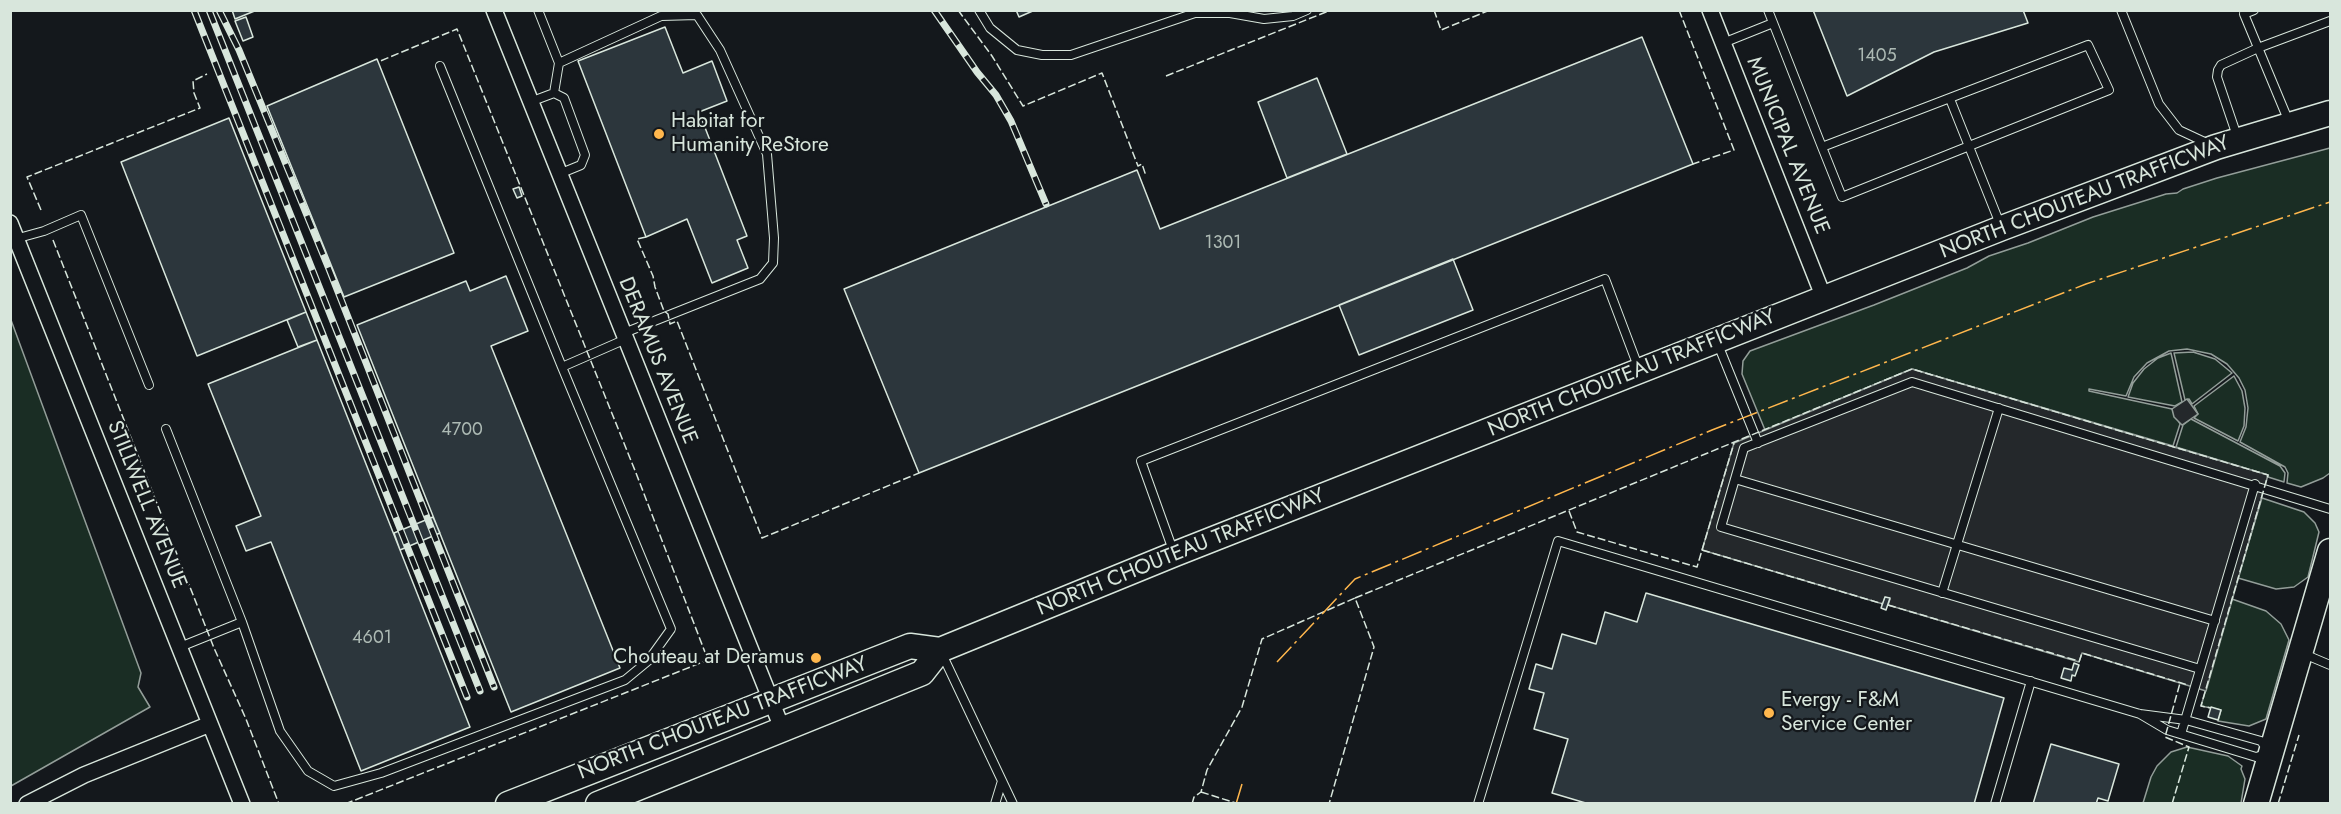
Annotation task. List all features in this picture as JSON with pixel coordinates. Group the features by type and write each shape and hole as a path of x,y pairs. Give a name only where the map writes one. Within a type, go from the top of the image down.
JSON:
{"main road":[{"name":"NORTH CHOUTEAU TRAFFICWAY","path":"598,804 922,673 940,650 1175,554 2002,228 2227,144 2331,112"},
{"path":"2297,122 2331,123"},
{"path":"2256,804 2331,551"},
{"name":"NORTH CHOUTEAU TRAFFICWAY","path":"508,804 910,646 940,650"}],"street":[{"name":"DERAMUS AVENUE","path":"494,10 782,728"},
{"name":"MUNICIPAL AVENUE","path":"1710,10 1824,298"},
{"name":"STILLWELL AVENUE","path":"10,223 14,240 242,804"},
{"path":"27,804 74,779 210,724"}],"lane":[{"path":"538,10 559,63 554,93"},
{"path":"979,10 990,28 1017,50 1042,55 1071,56 1195,13 1230,13 1264,19 1293,16 1306,10"},
{"path":"1768,10 1822,147 1842,197 2109,90 2088,45 1822,147"},
{"path":"2121,10 2159,104 2179,130 2227,144 2217,77 2221,65 2258,48 2331,21"},
{"path":"2254,10 2244,14 2258,48 2297,122"},
{"path":"559,63 661,16 697,15 720,50 767,154 774,238 773,263 760,279 625,336 562,367"},
{"path":"1723,43 1773,23"},
{"path":"166,429 242,622 279,731 308,771 334,786 381,773 625,680 648,661 671,629 440,66"},
{"path":"530,102 554,93 564,98 585,155 581,165 559,174"},
{"path":"1950,99 2002,228"},
{"path":"14,240 44,231 81,215 149,385"},
{"path":"1175,554 1140,461 1605,279 1640,371"},
{"path":"1717,341 1758,443"},
{"path":"2200,669 1721,527 1744,448 1912,382 2255,484 2331,509"},
{"path":"1942,593 1999,408"},
{"path":"1735,479 2215,621"},
{"path":"2181,734 2255,484"},
{"path":"1478,804 1558,541 2140,714 2186,720 2260,741 2270,753 2256,757 2167,730 2140,714"},
{"path":"180,647 242,622"},
{"path":"940,650 1013,804"},
{"path":"2300,652 2331,665"},
{"path":"1995,804 2031,681"},
{"path":"995,804 1002,781"}],"green space":[{"path":"2330,148 2330,473 2323,478 2301,487 2287,483 2288,473 2285,467 2240,442 2246,427 2248,408 2245,390 2239,378 2227,364 2211,354 2187,349 2169,351 2147,363 2134,377 2126,396 2089,389 2089,391 2172,409 2180,424 2173,446 1912,369 1765,430 1742,374 1743,361 1750,351 1874,305 1967,268 1989,256 2093,217 2166,194 2177,193 2217,178"},
{"path":"11,320 141,673 138,687 150,707 11,786"},
{"path":"2193,352 2215,359 2232,373 2192,404 2189,399 2185,400 2174,353"},
{"path":"2171,353 2182,402 2175,406 2128,397 2133,383 2144,369 2158,358"},
{"path":"2234,376 2242,391 2245,408 2244,426 2238,441 2194,418 2198,414 2194,406"},
{"path":"2191,419 2280,466 2285,473 2284,482 2176,447 2183,425"},
{"path":"2262,498 2304,512 2315,523 2319,532 2308,577 2294,587 2276,589 2238,578"},
{"path":"2232,599 2266,611 2281,624 2289,640 2266,719 2249,726 2218,721 2221,710 2201,706"},
{"path":"2187,747 2228,756 2242,766 2245,779 2241,803 2143,803 2157,766 2171,752"}],"shaded area":[{"path":"1912,369 2268,475 2206,691 2082,653 2079,662 1888,605 1890,599 1885,597 1883,604 1702,550 1734,443"},
{"path":"2187,399 2198,414 2182,425 2174,417 2172,409"}],"building":[{"path":"232,10 257,10 235,19"},
{"path":"1016,10 1035,10 1019,17"},
{"path":"1813,10 2023,10 2028,23 1934,52 1847,96"},
{"path":"246,17 253,37 243,41 235,21"},
{"path":"665,27 683,73 712,61 727,101 699,112 747,236 737,240 748,268 712,283 687,219 646,237 578,61"},
{"path":"1642,37 1693,164 919,473 844,289 1137,170 1160,229"},
{"path":"377,59 454,253 344,297 267,106"},
{"path":"1317,78 1347,154 1287,178 1258,102"},
{"path":"229,118 306,312 197,356 121,162"},
{"path":"519,187 522,196 517,198 513,189"},
{"path":"1453,259 1473,310 1359,355 1339,305"},
{"path":"506,276 528,331 491,346 620,668 511,712 357,325 466,281 470,291"},
{"path":"306,312 317,340 298,347 287,320"},
{"path":"317,340 470,727 361,771 271,542 246,551 236,526 261,516 208,384"},
{"path":"433,517 440,533 400,550 394,533"},
{"name":"Evergy - F&M Service Center","path":"1646,593 2004,698 1974,804 1589,804 1552,793 1568,739 1534,729 1544,693 1529,689 1536,664 1552,669 1562,634 1596,644 1605,612 1637,622"},
{"path":"1885,597 1890,598 1886,610 1881,608"},
{"path":"2074,663 2079,665 2071,681 2061,678 2064,668 2072,670"},
{"path":"2211,707 2221,710 2218,720 2208,717"},
{"path":"2051,744 2119,764 2108,801 2098,798 2096,804 2033,804"}],"railway":[{"path":"194,10 467,697"},
{"path":"209,10 480,691"},
{"path":"219,10 239,50 329,269 494,687"},
{"path":"934,10 996,95 1011,121 1046,204"}],"fence":[{"path":"958,10 992,56 1023,106 1102,73 1138,166 1142,164 1146,176"},
{"path":"1166,76 1331,10"},
{"path":"1434,10 1441,30 1490,10"},
{"path":"1679,10 1734,150 1693,164"},
{"path":"345,804 708,660 636,473 457,29 378,62"},
{"path":"41,210 27,177 200,108 194,93 193,81 207,74"},
{"path":"646,237 637,239 653,276 664,311 668,314 670,324 677,321 762,538 919,473"},
{"path":"53,240 214,648 246,719 279,804"},
{"path":"1355,598 1912,369 2268,475 2201,706 2211,708"},
{"path":"1569,511 1577,532 1697,567 1734,443"},
{"path":"1702,550 1883,604"},
{"path":"1192,804 1194,797 1201,792 1207,770 1242,707 1262,639 1355,598 1374,647 1329,804"},
{"path":"1888,605 2075,660 2074,663"},
{"path":"2079,662 2082,653 2188,685"},
{"path":"2172,804 2189,747 2165,737 2180,683"},
{"path":"2278,804 2299,735"},
{"path":"1201,792 1239,804"}],"power":[{"path":"1277,662 1355,579 1712,430 2086,284 2330,202"},
{"path":"1236,804 1242,784"}],"place":[{"name":"Habitat for Humanity ReStore","path":"659,134"},
{"name":"Chouteau at Deramus","path":"816,658"},
{"name":"Evergy - F&M Service Center","path":"1769,713"}]}
